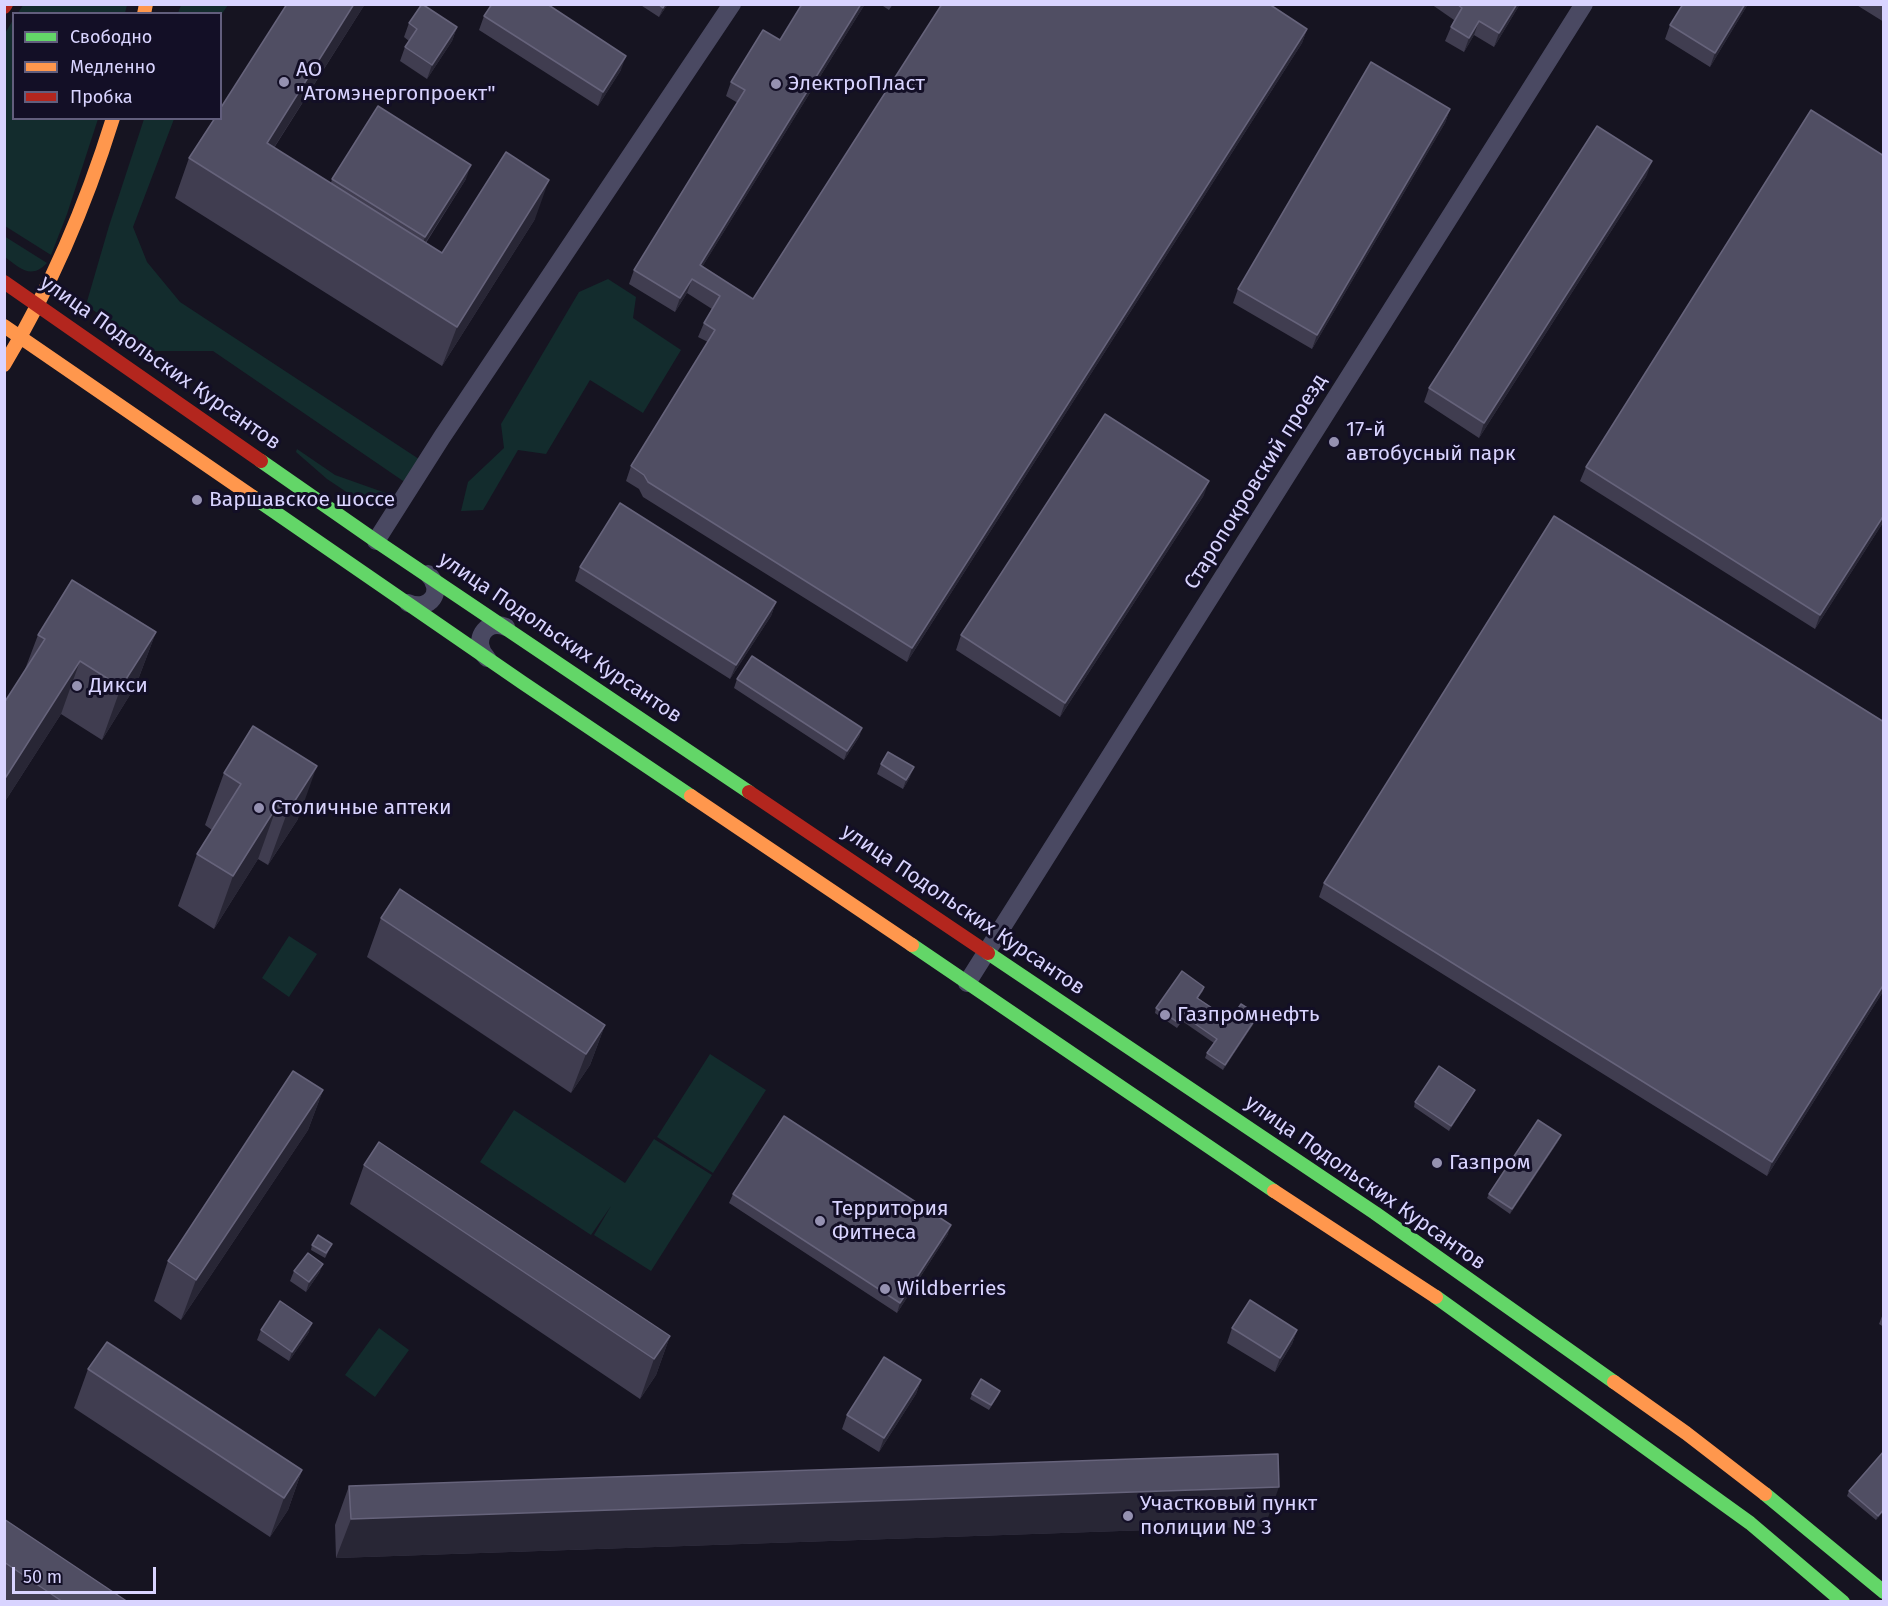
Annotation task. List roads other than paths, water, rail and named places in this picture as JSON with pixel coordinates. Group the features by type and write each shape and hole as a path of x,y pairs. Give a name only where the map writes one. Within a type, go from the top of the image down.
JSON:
{"main road":[{"path":"4,365 39,305 58,263 101,157 111,120"},
{"name":"улица Подольских Курсантов","path":"4,282 376,541 1365,1206 1686,1433 1765,1494 1884,1592"},
{"path":"4,326 487,658 1193,1137 1441,1301 1750,1522 1843,1602"}],"street":[{"path":"376,541 442,437 732,4"},
{"name":"Старопокровский проезд","path":"967,983 1584,4"},
{"path":"408,603 422,606 433,598 436,585 428,574"},
{"path":"487,658 480,647 482,633 494,625 508,628"}],"place":[{"name":"АО \"Атомэнергопроект\"","path":"284,82"},
{"name":"ЭлектроПласт","path":"776,84"},
{"name":"17-й автобусный парк","path":"1334,442"},
{"name":"Варшавское шоссе","path":"197,500"},
{"name":"Дикси","path":"77,686"},
{"name":"Столичные аптеки","path":"259,808"},
{"name":"Газпромнефть","path":"1165,1015"},
{"name":"Газпром","path":"1437,1163"},
{"name":"Территория Фитнеса","path":"820,1221"},
{"name":"Wildberries","path":"885,1289"},
{"name":"Участковый пункт полиции № 3","path":"1128,1516"}]}
